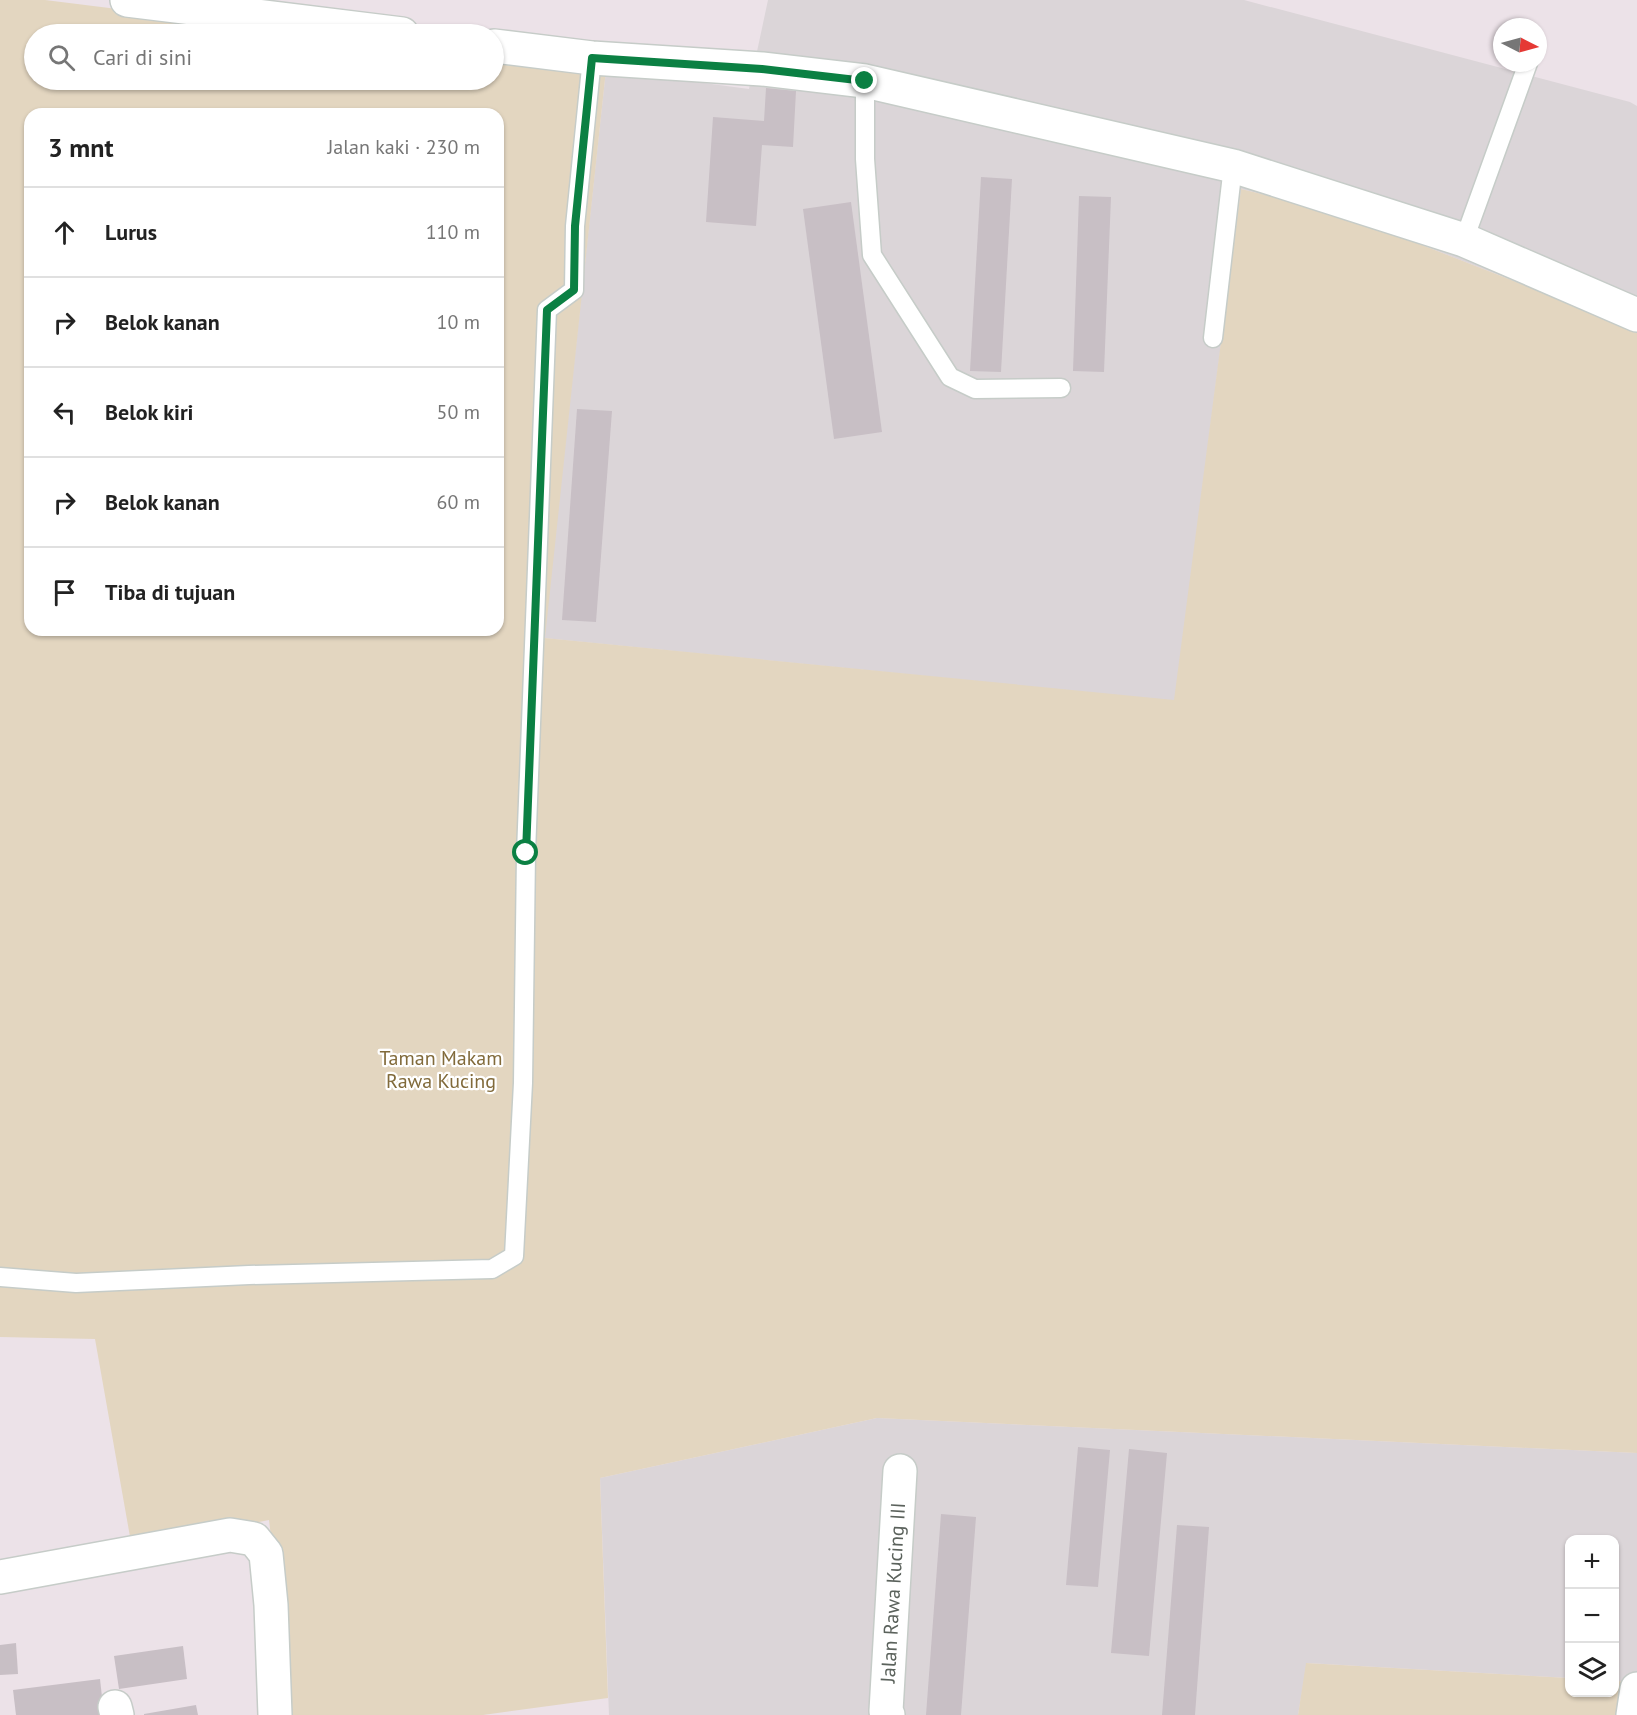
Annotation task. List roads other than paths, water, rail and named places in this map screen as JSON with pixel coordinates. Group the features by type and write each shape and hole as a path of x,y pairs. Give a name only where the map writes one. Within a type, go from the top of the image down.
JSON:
{"street":[{"path":"127,0 321,24"},
{"path":"504,47 592,58 762,69 865,81 1233,166 1464,240 1637,315"},
{"name":"Jalan Rawa Kucing III","path":"888,1715 886,1711 900,1471"},
{"path":"0,1577 230,1534 254,1539 266,1554 272,1605 275,1715"},
{"path":"1633,1715 1637,1689"}],"lane":[{"path":"0,1277 76,1283 249,1275 492,1269 514,1256 523,1083 526,853 547,310 574,290 575,226 592,58"},
{"path":"1464,240 1525,72"},
{"path":"865,81 865,159 872,255 878,265 950,377 975,389 1060,388"},
{"path":"1213,338 1233,166"}],"park label":[{"name":"Taman Makam Rawa Kucing","path":"441,1070"}]}
